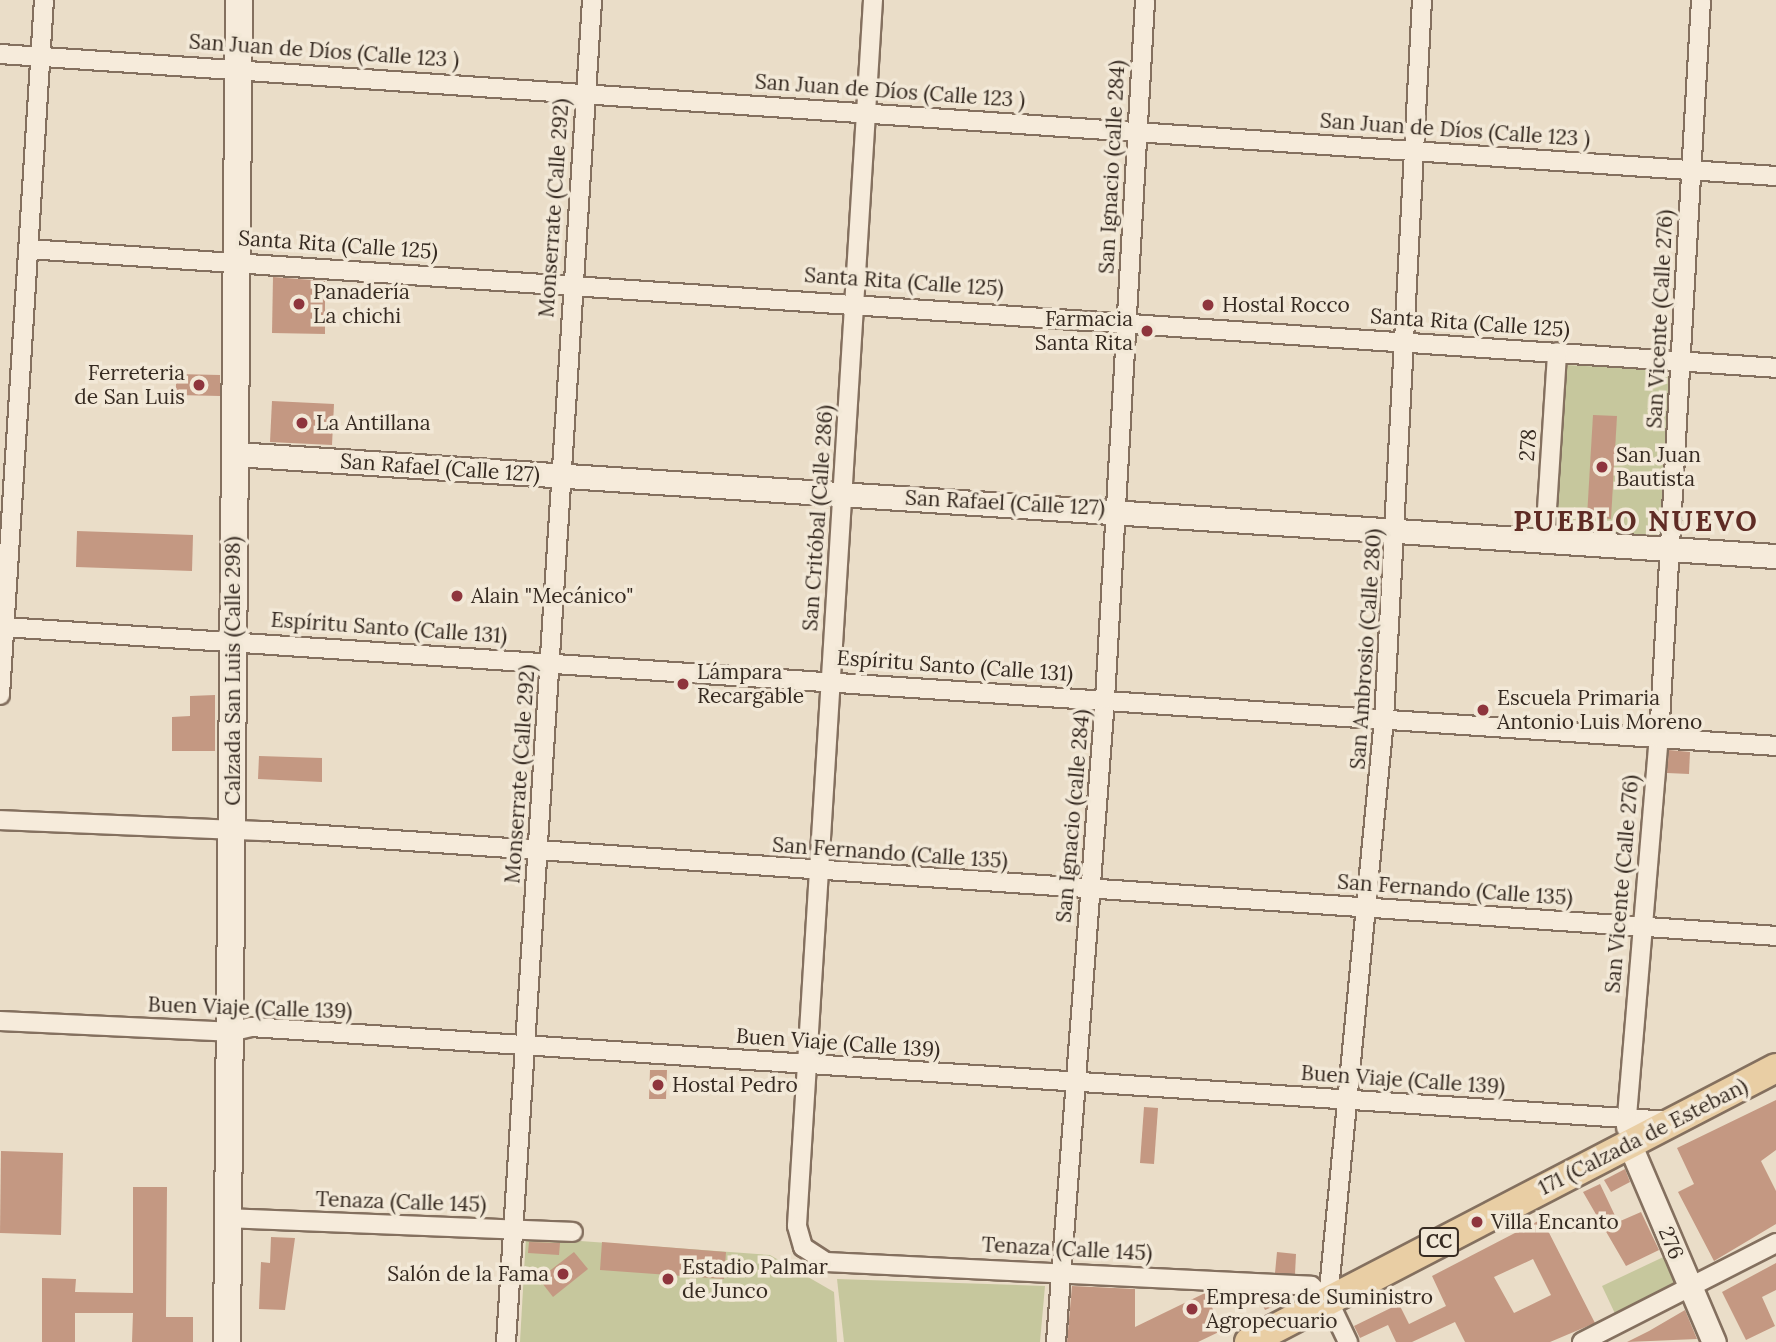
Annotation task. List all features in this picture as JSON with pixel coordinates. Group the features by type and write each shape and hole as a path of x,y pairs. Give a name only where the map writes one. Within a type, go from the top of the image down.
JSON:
{"main road":[{"name":"Calzada San Luis (Calle 298)","path":"227,1342 239,0"},
{"name":"171 (Calzada de Esteban)","path":"1249,1342 1627,1130 1672,1121 1776,1068"}],"street":[{"path":"0,695 44,0"},
{"name":"Monserrate (Calle 292)","path":"506,1342 550,663 571,285 592,0"},
{"name":"San Critóbal (Calle 286)","path":"803,1247 797,1226 806,1064 828,680 869,113 873,0"},
{"name":"San Ignacio (calle 284)","path":"1056,1342 1105,699 1135,131 1145,0"},
{"name":"San Ambrosio (Calle 280)","path":"1328,1300 1368,908 1384,720 1397,531 1422,0"},
{"name":"San Vicente (Calle 276)","path":"1627,1130 1641,925 1659,738 1701,0"},
{"name":"San Juan de Díos (Calle 123 )","path":"0,54 238,66 1776,176"},
{"name":"Santa Rita (Calle 125)","path":"28,248 571,285 857,301 1776,368"},
{"name":"278","path":"1545,540 1557,352"},
{"name":"San Rafael (Calle 127)","path":"235,453 560,477 1117,509 1776,556"},
{"name":"Espíritu Santo (Calle 131)","path":"4,626 1776,746"},
{"name":"San Fernando (Calle 135)","path":"0,820 231,831 538,851 1776,936"},
{"name":"Buen Viaje (Calle 139)","path":"0,1021 230,1032 251,1027 1075,1080 1348,1099 1627,1130"},
{"name":"276","path":"1627,1130 1714,1342"},
{"name":"Tenaza (Calle 145)","path":"227,1218 573,1232"},
{"path":"1582,1342 1776,1243"},
{"name":"Tenaza (Calle 145)","path":"803,1247 826,1262 1062,1269 1311,1286 1328,1300"},
{"path":"1328,1300 1348,1342"}],"green space":[{"path":"1565,365 1664,370 1673,385 1665,527 1656,536 1555,530"},
{"name":"Estadio Palmar de Junco","path":"526,1237 770,1255 834,1292 837,1342 520,1342"},
{"path":"1674,1252 1690,1288 1619,1322 1602,1286"},
{"path":"837,1279 1045,1286 1040,1342 844,1342"}],"building":[{"name":"Panadería La chichi","path":"273,277 325,281 325,334 272,333"},
{"name":"Ferreteria de San Luis","path":"176,374 220,375 220,396 176,395"},
{"name":"La Antillana","path":"272,401 334,404 332,445 270,442"},
{"name":"San Juan Bautista","path":"1593,415 1617,416 1611,519 1587,517"},
{"path":"77,531 193,535 192,571 76,567"},
{"path":"215,695 215,751 172,751 172,717 190,716 190,696"},
{"path":"1669,750 1690,752 1689,774 1667,773"},
{"path":"259,756 322,758 322,782 258,779"},
{"name":"Hostal Pedro","path":"650,1070 667,1070 666,1099 649,1099"},
{"path":"1776,1100 1776,1150 1761,1161 1776,1191 1776,1224 1714,1261 1678,1192 1694,1184 1677,1148"},
{"path":"1144,1107 1158,1108 1154,1164 1140,1163"},
{"path":"1,1151 63,1153 61,1235 0,1233"},
{"path":"1625,1169 1630,1182 1611,1192 1604,1180"},
{"path":"1600,1184 1618,1222 1641,1212 1659,1250 1626,1266 1583,1192"},
{"path":"133,1187 167,1187 166,1317 193,1317 193,1342 132,1342 133,1313 75,1313 75,1342 42,1342 42,1278 76,1279 75,1292 133,1293"},
{"path":"1542,1219 1595,1323 1550,1342 1465,1342 1455,1322 1412,1342 1396,1342 1388,1325 1360,1338 1354,1326 1399,1304 1409,1324 1446,1306 1432,1276","holes":["1533,1259 1551,1295 1514,1313 1494,1277"]},
{"path":"271,1237 295,1238 285,1310 259,1309 261,1262 270,1263"},
{"path":"529,1242 560,1243 559,1255 528,1253"},
{"path":"602,1242 726,1252 724,1279 600,1270"},
{"name":"Salón de la Fama","path":"574,1252 588,1269 553,1297 539,1279"},
{"path":"1277,1252 1296,1254 1295,1274 1275,1273"},
{"path":"1776,1263 1776,1290 1762,1297 1775,1326 1746,1340 1722,1292"},
{"path":"1072,1286 1135,1289 1135,1327 1205,1293 1223,1330 1198,1342 1067,1342"},
{"path":"1267,1295 1287,1296 1289,1300 1265,1310 1260,1299"},
{"path":"1685,1310 1697,1339 1627,1342 1649,1331"}],"place":[{"name":"Panadería La chichi","path":"299,304"},
{"name":"Hostal Rocco","path":"1208,305"},
{"name":"Farmacia Santa Rita","path":"1147,331"},
{"name":"Ferreteria de San Luis","path":"199,385"},
{"name":"La Antillana","path":"302,423"},
{"name":"San Juan Bautista","path":"1602,467"},
{"name":"Alain \"Mecánico\"","path":"457,596"},
{"name":"Lámpara Recargable","path":"683,684"},
{"name":"Escuela Primaria Antonio Luis Moreno","path":"1483,710"},
{"name":"Hostal Pedro","path":"658,1085"},
{"name":"Villa Encanto","path":"1477,1222"},
{"name":"Salón de la Fama","path":"563,1274"},
{"name":"Estadio Palmar de Junco","path":"668,1279"},
{"name":"Empresa de Suministro Agropecuario","path":"1192,1309"}],"district":[{"name":"PUEBLO NUEVO","path":"1636,521"}]}
